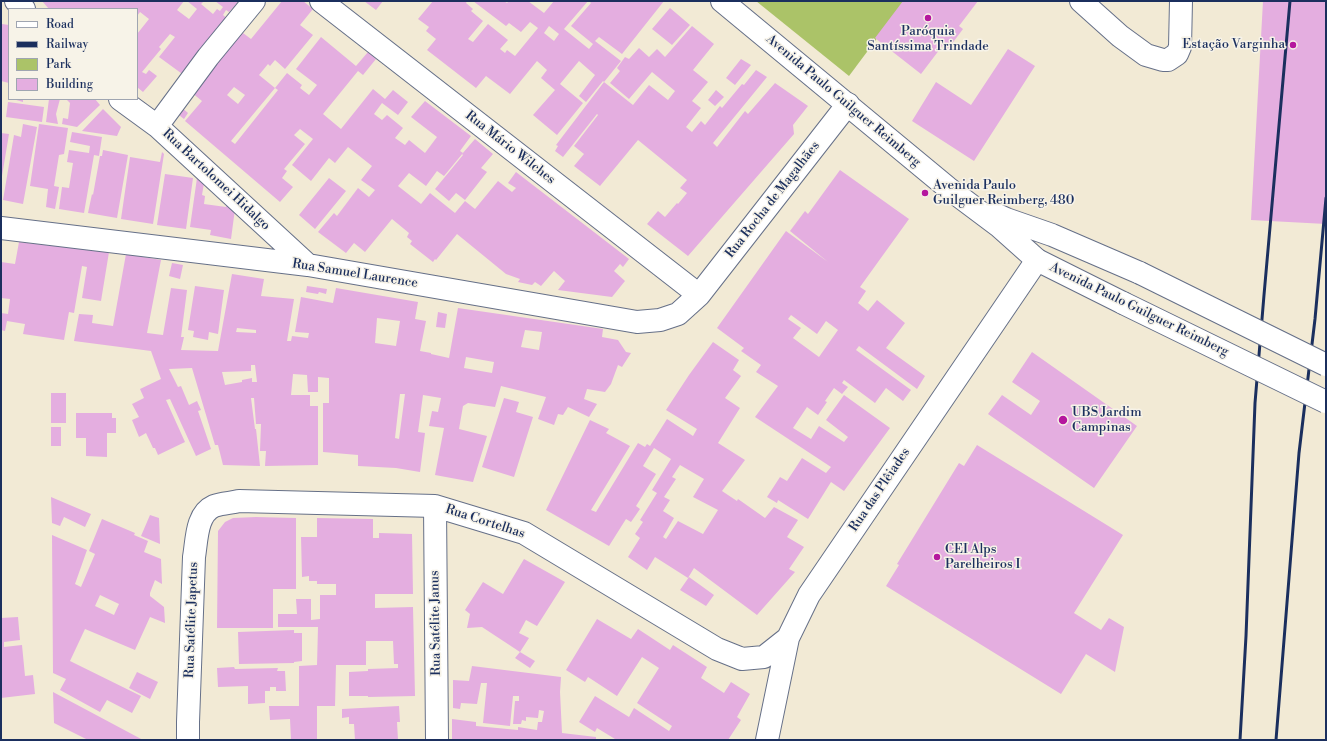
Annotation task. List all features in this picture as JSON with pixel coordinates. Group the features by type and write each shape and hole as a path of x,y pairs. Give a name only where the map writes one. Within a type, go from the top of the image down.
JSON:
{"street":[{"path":"157,126 208,58 254,1"},
{"name":"Rua Mário Wilches","path":"322,1 699,295"},
{"name":"Avenida Paulo Guilguer Reimberg","path":"722,1 964,200 1000,227 1037,260 1326,402"},
{"path":"1081,1 1120,36 1146,55 1163,60 1168,60 1177,54 1180,47 1181,1"},
{"name":"Rua Bartolomei Hidalgo","path":"121,100 157,126 308,265"},
{"name":"Rua Rocha de Magalhães","path":"699,295 848,104"},
{"name":"Avenida Paulo Guilguer Reimberg","path":"964,200 1006,219 1052,235 1140,273 1326,365"},
{"name":"Rua Samuel Laurence","path":"1,228 308,265 636,322 660,320 678,314 699,295"},
{"name":"Rua das Plêiades","path":"767,740 788,638 809,595 1037,260 1052,235"},
{"name":"Rua Cortelhas","path":"215,506 239,501 435,506 524,533 710,645 742,659 764,657 788,638"},
{"name":"Rua Satélite Japetus","path":"188,731 194,557 200,521 206,512 215,506"},
{"name":"Rua Satélite Janus","path":"435,506 437,740"},
{"path":"172,740 188,731"}],"green space":[{"path":"756,1 905,1 849,76"}],"building":[{"path":"42,1 184,1 177,10 189,19 197,9 187,1 204,1 201,4 213,14 217,9 220,11 223,7 215,1 239,1 229,12 226,10 223,15 229,20 185,76 159,57 175,37 170,34 159,47 161,49 142,72 146,74 149,70 157,76 143,92 138,88 138,33 149,19 140,12 138,15 138,8 48,8"},
{"path":"282,1 303,1 313,9 300,25 313,35 285,69 275,60 270,66 268,64 259,75 275,88 287,73 302,85 300,88 309,95 317,85 296,69 321,37 356,66 368,52 376,59 363,75 358,71 323,114 341,129 373,89 385,99 393,90 408,102 398,115 382,103 374,114 382,120 387,115 403,128 395,138 405,145 409,140 425,153 437,137 411,117 425,101 471,136 460,151 463,153 444,176 437,171 426,186 409,173 398,186 421,204 430,193 455,213 465,201 475,209 498,181 512,192 516,188 508,183 516,172 629,259 623,267 620,264 614,271 625,281 612,297 558,290 565,281 554,271 541,286 535,282 532,285 518,282 520,279 506,274 457,234 433,262 410,244 412,241 407,237 409,233 392,219 365,252 354,243 346,253 318,232 334,213 337,216 358,188 369,197 375,190 361,180 372,166 348,147 335,163 329,158 311,181 292,165 313,139 300,129 294,135 305,144 284,169 287,171 282,178 293,187 280,202 185,121 202,101 191,92 237,33 240,36 243,33 251,39","holes":["234,87 245,95 238,104 227,95","275,88 278,90 235,144 231,141"]},
{"path":"364,1 383,1 376,10"},
{"path":"433,1 467,1 466,3 473,9 471,11 483,21 468,39 473,42 488,24 508,40 500,49 505,53 507,50 515,56 538,28 530,22 521,32 509,23 506,26 473,1 504,1 507,3 509,1 528,1 544,13 554,1 588,1 564,29 589,49 593,44 571,26 591,3 589,1 664,1 622,54 599,37 595,41 621,61 586,102 579,96 595,75 579,61 560,84 583,103 557,135 533,115 555,90 541,78 547,70 537,61 510,94 486,76 476,88 427,50 436,39 426,31 429,27 418,19","holes":["549,26 559,34 554,41 544,33"]},
{"path":"903,1 978,1 959,26 963,29 948,49 943,45 921,74 875,38"},
{"path":"1263,1 1326,1 1326,224 1251,220"},
{"path":"670,8 690,25 672,45 652,29"},
{"path":"2,24 8,25 8,83 1,81"},
{"path":"692,26 714,44 693,70 708,82 692,101 701,108 686,127 692,132 701,121 705,125 720,106 722,108 756,70 767,77 713,143 717,147 745,111 748,114 775,83 808,106 793,125 794,134 688,256 647,224 658,211 665,217 677,203 678,204 687,193 680,188 687,180 638,140 600,186 574,166 584,154 574,146 598,115 597,114 563,157 555,151 558,146 556,145 604,82 633,105 649,85 668,100 675,91 652,72 629,99 610,83 620,71 617,68 625,57 629,59 639,48 649,57 657,49 665,57"},
{"path":"1008,49 1035,66 974,161 912,121 936,82 971,105"},
{"path":"741,59 751,65 735,85 726,78"},
{"path":"716,90 724,97 715,106 708,100"},
{"path":"49,100 60,100 56,114 58,124 46,122"},
{"path":"67,100 96,100 100,105 77,127 62,124 63,118 68,119 70,103"},
{"path":"8,102 44,107 42,122 6,117"},
{"path":"180,106 188,113 184,119 175,112"},
{"path":"103,109 121,127 117,136 82,131"},
{"path":"23,124 37,127 23,204 3,200 14,135 21,137"},
{"path":"39,124 68,128 64,154 59,155 54,186 59,187 55,209 46,207 48,189 30,186"},
{"path":"72,132 102,137 99,156 94,155 84,213 59,209 62,187 69,188 73,163 67,162 69,150 89,153 90,146 70,142"},
{"path":"1,133 9,134 2,176 1,176"},
{"path":"475,139 493,154 481,168 487,172 465,200 456,193 449,201 435,189"},
{"path":"103,150 128,155 117,218 88,213 100,156 102,156"},
{"path":"162,152 164,154 153,224 121,219 130,157 160,162"},
{"path":"840,170 909,219 860,287 866,291 858,303 868,311 877,300 905,323 886,348 925,376 917,389 859,346 856,350 911,390 903,401 886,388 875,403 844,380 842,383 848,387 842,394 834,388 818,415 807,407 793,428 811,439 819,426 844,442 848,437 826,420 844,395 890,428 844,491 831,482 808,519 778,500 777,503 767,497 780,477 787,481 802,458 826,473 831,467 755,417 778,386 756,372 761,365 741,351 744,348 717,328 786,231 828,262 790,231 805,211 808,214","holes":["791,315 817,334 826,321 838,330 819,357 793,338 801,328 788,319"]},
{"path":"165,174 193,178 186,229 157,225"},
{"path":"197,178 204,183 202,195 205,196 204,204 226,207 227,202 235,209 231,239 210,235 211,230 190,227"},
{"path":"329,178 346,191 315,229 299,215"},
{"path":"19,242 54,246 54,243 109,252 101,301 82,298 87,267 82,266 74,313 69,312 64,340 23,334 25,324 7,321 5,331 1,330 1,313 8,314 10,299 1,298 1,262 15,264"},
{"path":"126,254 161,260 147,333 163,335 171,288 187,290 181,337 184,337 181,350 218,351 232,274 264,279 261,296 294,299 287,341 291,341 292,336 308,338 309,333 295,332 301,297 333,303 336,288 418,302 415,319 426,321 420,351 449,358 458,308 603,329 602,337 618,340 626,352 631,353 622,367 618,365 611,384 605,392 587,389 584,399 597,404 589,417 568,407 563,415 558,414 554,425 538,419 546,397 501,386 495,407 468,403 463,406 459,429 487,436 473,482 435,475 444,428 429,426 432,411 438,412 441,398 423,395 418,432 425,433 420,472 396,468 358,466 358,455 323,452 323,403 329,403 329,378 318,377 318,392 308,392 307,375 293,374 291,395 310,395 310,406 318,406 318,465 265,466 266,451 260,451 261,424 256,424 254,398 251,398 260,466 223,465 218,445 215,445 192,368 169,369 178,387 181,386 189,405 197,401 201,410 198,411 211,449 196,456 170,399 166,400 185,442 158,455 146,433 139,437 132,420 139,417 132,404 144,398 140,389 161,379 151,351 74,341 79,314 93,315 92,323 113,326","holes":["377,318 400,321 396,346 375,343","237,328 256,330 256,333 236,332","525,330 542,332 539,350 521,347","466,357 494,362 492,373 464,368","251,365 255,365 257,382 252,382 252,378 242,380 242,382 225,385 222,372 251,371","400,394 405,394 399,439 395,438"]},
{"path":"172,263 183,265 180,279 169,276"},
{"path":"195,286 224,290 218,334 209,332 208,340 193,337 194,331 188,330"},
{"path":"307,286 327,289 326,294 319,292 318,294 306,292"},
{"path":"438,312 447,314 445,328 436,327"},
{"path":"713,342 739,360 733,370 741,376 725,398 740,408 718,443 745,460 722,491 737,501 738,499 765,518 774,507 798,520 787,537 804,547 789,569 795,572 757,615 694,568 688,578 655,557 647,570 628,557 640,538 635,534 643,522 640,520 657,493 652,490 671,459 654,448 643,466 656,474 636,506 640,509 631,522 626,519 609,546 546,510 590,420 609,429 606,433 630,446 591,510 596,512 638,443 645,447 647,444 650,446 667,419 693,436 697,429 666,410","holes":["680,465 704,479 693,497 718,510 703,534 678,521 666,539 663,537 674,518 663,511 670,500 664,497 676,479 672,477"]},
{"name":"UBS Jardim Campinas","path":"1032,352 1137,426 1094,488 988,414 1002,395 1031,415 1040,401 1012,382"},
{"path":"51,393 66,393 66,423 51,423"},
{"path":"504,398 519,402 516,412 533,417 514,477 482,467"},
{"path":"76,413 112,413 112,418 116,418 116,433 107,433 107,457 86,456 86,438 76,438"},
{"path":"51,427 61,427 61,446 51,446"},
{"path":"977,445 1123,535 1074,613 1101,630 1109,618 1124,627 1115,672 1086,654 1061,694 886,586 899,565 897,564 959,463 964,466"},
{"path":"51,497 91,514 85,527 64,517 60,526 52,523"},
{"path":"150,515 159,518 160,544 141,536"},
{"path":"233,518 296,518 296,589 273,589 273,628 217,628 218,531 225,522"},
{"path":"317,518 373,519 373,538 379,538 379,533 412,534 413,594 375,594 375,608 413,607 415,696 349,696 349,672 368,671 368,669 398,668 398,664 394,664 393,641 366,641 366,665 336,665 335,706 317,706 317,740 291,740 290,719 270,720 269,706 299,706 299,666 317,665 318,627 278,627 278,614 297,614 296,599 311,599 311,620 320,619 320,595 336,595 336,584 317,584 317,581 309,581 309,576 302,577 301,537 317,537"},
{"path":"102,519 135,533 134,535 148,541 144,552 161,559 162,584 155,580 150,596 164,607 165,623 150,617 135,650 85,629 70,661 141,696 132,713 107,700 100,712 60,690 66,679 53,673 52,535 87,550 75,584 81,587 95,554 89,551","holes":["100,595 119,604 114,615 95,606"]},
{"path":"524,559 565,582 537,626 526,620 519,633 529,638 520,652 482,627 467,628 470,614 465,610 483,582 503,594"},
{"path":"689,577 714,595 706,606 680,590"},
{"path":"18,617 20,640 4,642 4,647 22,645 25,676 33,675 35,694 1,698 1,618"},
{"path":"597,619 631,639 638,629 670,650 673,645 707,667 701,678 724,693 731,682 750,694 737,717 741,720 728,740 620,740 615,739 597,728 595,732 579,722 595,696 629,717 634,708 669,731 672,726 637,703 659,668 642,657 617,696 588,677 585,682 566,670"},
{"path":"294,630 294,633 302,633 302,661 294,663 239,664 238,632"},
{"path":"520,652 535,661 530,668 515,658"},
{"path":"472,666 561,677 560,692 562,733 596,737 596,740 452,740 452,719 476,722 476,726 518,730 518,727 537,730 538,722 542,722 544,711 539,710 538,718 526,717 526,721 522,720 521,724 513,724 515,701 519,701 519,696 513,696 510,726 483,723 487,683 481,683 477,704 461,703 460,709 453,708 453,680 469,681"},
{"path":"234,667 235,669 278,668 277,671 285,671 286,691 276,691 276,687 270,687 270,691 265,691 265,703 248,704 248,686 218,687 217,668"},
{"path":"137,672 158,682 150,699 129,688"},
{"path":"53,692 143,740 88,740 54,723"},
{"path":"399,706 400,722 397,722 398,740 355,740 354,724 349,724 349,717 342,718 342,709"}],"railway":[{"path":"1240,740 1246,636 1255,403 1290,1"},
{"path":"1276,740 1299,453 1315,319 1326,198"}],"place":[{"name":"Paróquia Santíssima Trindade","path":"928,18"},
{"name":"Estação Varginha","path":"1293,45"},
{"name":"Avenida Paulo Guilguer Reimberg, 480","path":"925,193"},
{"name":"UBS Jardim Campinas","path":"1063,420"},
{"name":"CEI Alps Parelheiros I","path":"937,557"}]}
